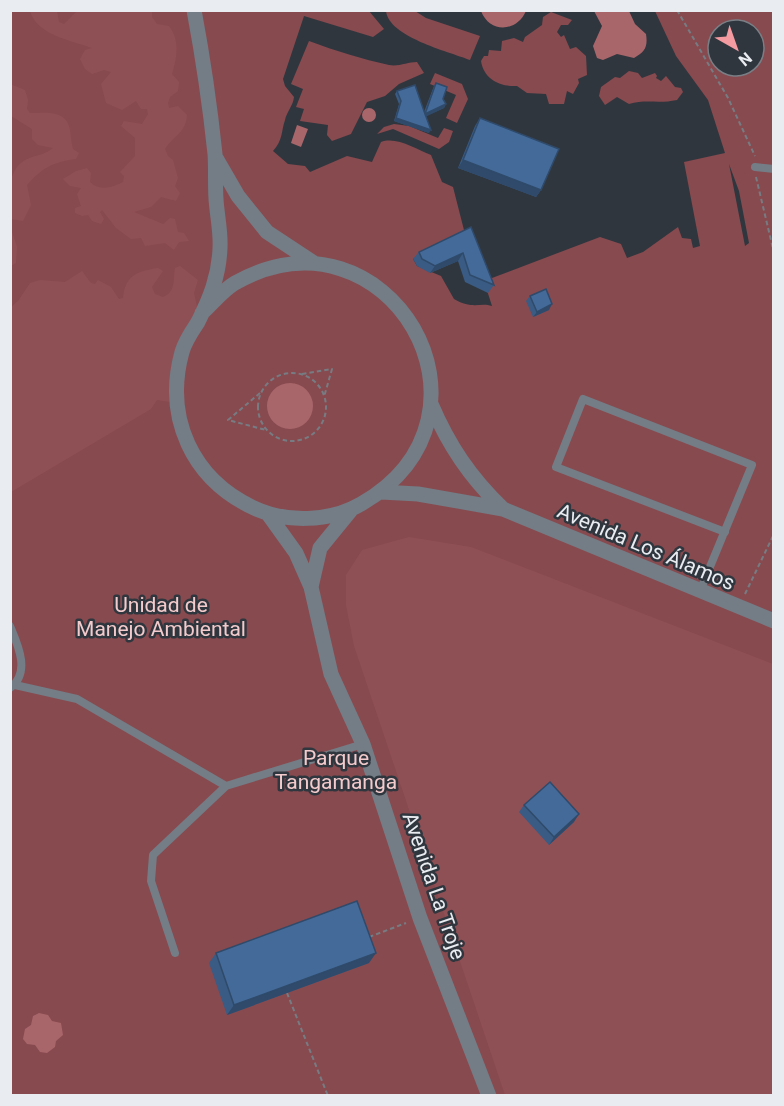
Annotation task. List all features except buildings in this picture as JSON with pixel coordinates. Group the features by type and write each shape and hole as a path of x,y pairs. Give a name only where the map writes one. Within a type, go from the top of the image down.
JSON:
{"street":[{"path":"194,10 215,156 220,246 218,278 183,350 176,390 182,431 201,468 231,497 268,514 310,519 351,510 381,492 406,468 423,437 431,404 430,369 419,335 393,299 357,274 314,263 267,232 238,196 215,156"},
{"path":"202,313 234,284 272,267 314,263"},
{"name":"Avenida Los Álamos","path":"431,404 447,441 461,463 503,509"},
{"name":"Avenida Los Álamos","path":"381,492 418,494 503,509 700,593 774,621"},
{"name":"Avenida La Troje","path":"311,587 320,548 351,510"},
{"name":"Avenida La Troje","path":"268,514 296,553 311,587 331,674 363,744 420,918 489,1095"}],"lane":[{"path":"755,167 774,169"},
{"path":"700,593 752,465 583,399 556,466 724,532"},
{"path":"10,626 23,658 13,686 77,699 226,786"},
{"path":"175,953 151,881 153,855 226,786 363,744"}],"path":[{"path":"677,10 728,98 754,155 757,188 774,253"},
{"path":"333,369 324,397 322,423 307,437 286,440 267,430 228,420 274,378 300,374 333,369"},
{"path":"300,374 310,379 324,397"},
{"path":"262,391 258,412 267,430"},
{"path":"738,607 774,534"},
{"path":"361,940 420,918"},
{"path":"287,993 328,1095"}],"green space":[{"name":"Parque Tangamanga","path":"10,11 369,11 384,29 373,37 304,16 283,79 285,86 294,97 280,140 273,151 288,164 305,166 310,172 347,156 372,162 381,142 387,141 406,144 431,155 442,182 453,187 465,234 413,259 417,266 441,276 454,299 471,305 492,306 484,281 600,237 621,244 627,258 643,252 678,227 682,238 691,239 693,248 700,246 684,162 725,153 708,100 676,56 655,11 773,11 773,1095 11,1095","holes":["729,164 739,191 749,243 745,246"]},
{"path":"386,11 415,11 426,18 480,36 470,60 408,36 397,28"},
{"path":"551,12 572,20 568,25 561,25 557,32 561,37 564,35 570,49 576,47 586,56 587,75 578,79 579,83 573,94 567,91 564,104 549,104 546,94 527,93 517,86 499,84 489,78 481,61 484,56 488,56 489,50 501,51 502,41 514,38 523,42 525,37 542,25 543,17"},
{"path":"309,41 389,65 417,62 424,73 399,84 385,96 367,102 351,134 332,141 327,135 328,125 300,121 304,109 296,107 303,89 291,84"},
{"path":"629,71 638,73 642,78 655,73 656,78 661,81 666,76 675,87 681,88 683,92 677,100 629,104 617,97 605,105 599,96 601,87"},
{"path":"435,73 462,84 468,99 457,123 446,118 456,95 430,84"},
{"path":"394,124 409,126 438,138 444,128 453,131 449,142 439,149 393,129 377,134 384,127"}],"shaded area":[{"path":"30,11 57,11 59,22 64,24 77,11 152,11 152,17 157,24 169,26 176,43 172,74 179,82 178,91 170,97 169,108 178,106 187,115 182,130 165,149 173,160 178,178 175,186 180,193 176,201 161,197 151,207 134,212 163,224 170,218 175,219 178,232 184,233 189,241 179,242 174,250 165,243 145,246 141,238 131,239 116,228 102,210 100,212 104,219 101,224 92,221 88,215 82,216 75,213 75,208 81,206 77,194 81,188 70,186 63,179 76,171 87,168 91,173 90,182 98,187 111,187 123,182 124,176 120,172 135,156 135,138 121,126 124,121 142,124 148,114 147,109 141,109 136,101 122,110 106,103 101,84 111,72 104,70 92,74 85,69 80,59 85,50 92,48 55,36 40,26"},
{"path":"481,11 526,11 516,23 504,28 491,24"},
{"path":"594,11 629,11 635,24 646,34 646,46 641,54 634,58 617,54 603,60 597,58 593,46 602,26"},
{"path":"10,84 25,90 28,100 27,109 30,113 48,113 64,118 68,123 73,149 79,153 76,159 54,164 43,170 27,185 31,205 23,221 11,219 10,185 12,177 20,164 27,159 44,154 53,148 38,145 32,139 32,129 11,116"},
{"path":"369,108 374,110 376,115 374,120 369,122 364,120 362,115 364,110"},
{"path":"297,125 308,129 301,147 291,143"},
{"path":"11,229 17,247 16,263 11,266"},
{"path":"180,266 198,280 194,293 199,316 170,402 157,400 151,409 11,492 11,307 30,283 40,280 65,282 82,271 91,283 95,284 98,280 111,287 119,299 123,298 126,284 130,279 144,271 158,268 163,271 152,287 155,294 163,297 172,289 175,268"},
{"path":"290,383 299,384 307,389 312,397 312,415 307,423 299,428 290,429 281,428 273,423 268,415 267,406 268,397 273,389 281,384"},
{"path":"409,537 471,547 773,664 773,1095 505,1095 354,646 346,605 346,575 362,550"},
{"path":"39,1013 48,1015 52,1021 61,1023 63,1035 56,1041 55,1047 47,1053 40,1052 35,1045 27,1044 23,1039 25,1029 31,1025 33,1016"}],"park label":[{"name":"Unidad de Manejo Ambiental","path":"161,617"}]}
